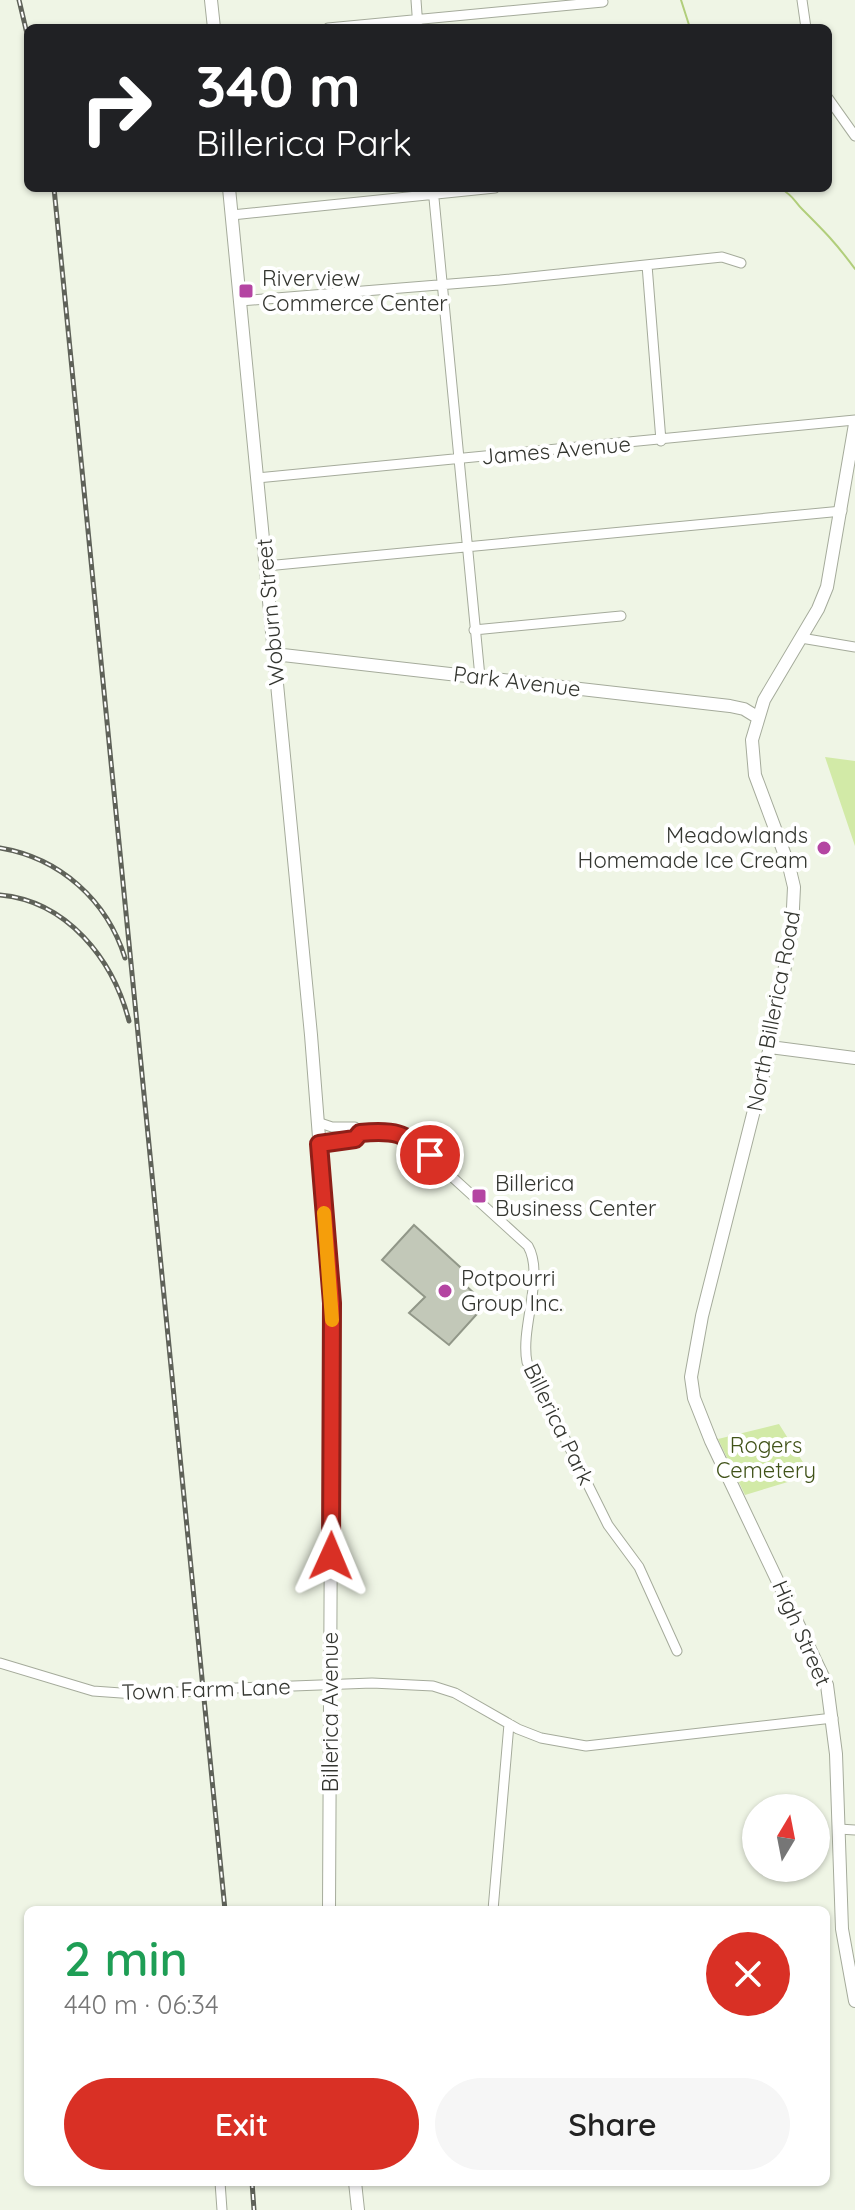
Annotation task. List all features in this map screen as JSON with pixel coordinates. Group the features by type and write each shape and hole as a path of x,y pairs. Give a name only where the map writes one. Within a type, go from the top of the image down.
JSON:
{"main road":[{"path":"211,0 214,24"},
{"name":"Woburn Street","path":"229,192 311,1035"},
{"name":"North Billerica Road","path":"691,1377 702,1316 770,1047 794,904 789,866 755,775 752,740 757,717 827,587 855,422"},
{"name":"Park Avenue","path":"274,654 730,706 744,709 757,717"},
{"name":"Billerica Avenue","path":"311,1035 332,1303 329,1906"},
{"path":"770,1047 855,1058"},
{"name":"High Street","path":"691,1377 706,1430 827,1685 833,1718 842,1929 855,2001"},
{"path":"355,2186 358,2210"}],"street":[{"path":"416,0 418,24 603,2"},
{"path":"802,0 805,24"},
{"path":"832,104 855,136"},
{"path":"232,215 425,192"},
{"path":"433,192 480,677"},
{"path":"240,301 722,257 741,263"},
{"path":"647,265 661,441"},
{"name":"James Avenue","path":"257,478 855,422"},
{"path":"266,566 842,511"},
{"path":"474,630 621,616"},
{"path":"801,638 855,647"},
{"name":"Billerica Park","path":"317,1122 332,1127 355,1127 360,1133"},
{"name":"Billerica Park","path":"319,1144 355,1139 360,1133 388,1130 413,1140 528,1246 534,1258 525,1343 527,1362 608,1525 639,1567 677,1651"},
{"name":"Town Farm Lane","path":"0,1663 93,1691 135,1694 330,1684 411,1683 433,1686 455,1693 509,1724 541,1738 586,1746 833,1718"},
{"path":"493,1906 509,1724"},
{"path":"839,1829 855,1830"},
{"path":"220,2186 222,2210"}],"green space":[{"path":"825,757 855,761 855,846"},
{"name":"Rogers Cemetery","path":"779,1424 811,1475 745,1495 718,1439"}],"building":[{"name":"Potpourri Group Inc.","path":"414,1225 470,1276 464,1284 486,1304 449,1345 409,1313 425,1297 382,1260"}],"waterway":[{"path":"681,0 689,24"},
{"path":"786,192 824,231 855,269"}],"railway":[{"path":"19,0 25,24"},
{"path":"54,192 225,1906"},
{"path":"0,848 42,861 78,885 106,918 125,958"},
{"path":"0,895 46,908 84,937 112,976 129,1021"},
{"path":"252,2186 254,2210"}],"slow traffic":[{"path":"324,1213 332,1320"}],"place":[{"name":"Riverview Commerce Center","path":"246,291"},
{"name":"Meadowlands Homemade Ice Cream","path":"824,848"},
{"name":"Billerica Business Center","path":"479,1196"},
{"name":"Potpourri Group Inc.","path":"445,1291"}],"route":[{"path":"331,1556 332,1303 319,1144 355,1139 360,1133 388,1130 406,1135 430,1155"}]}
